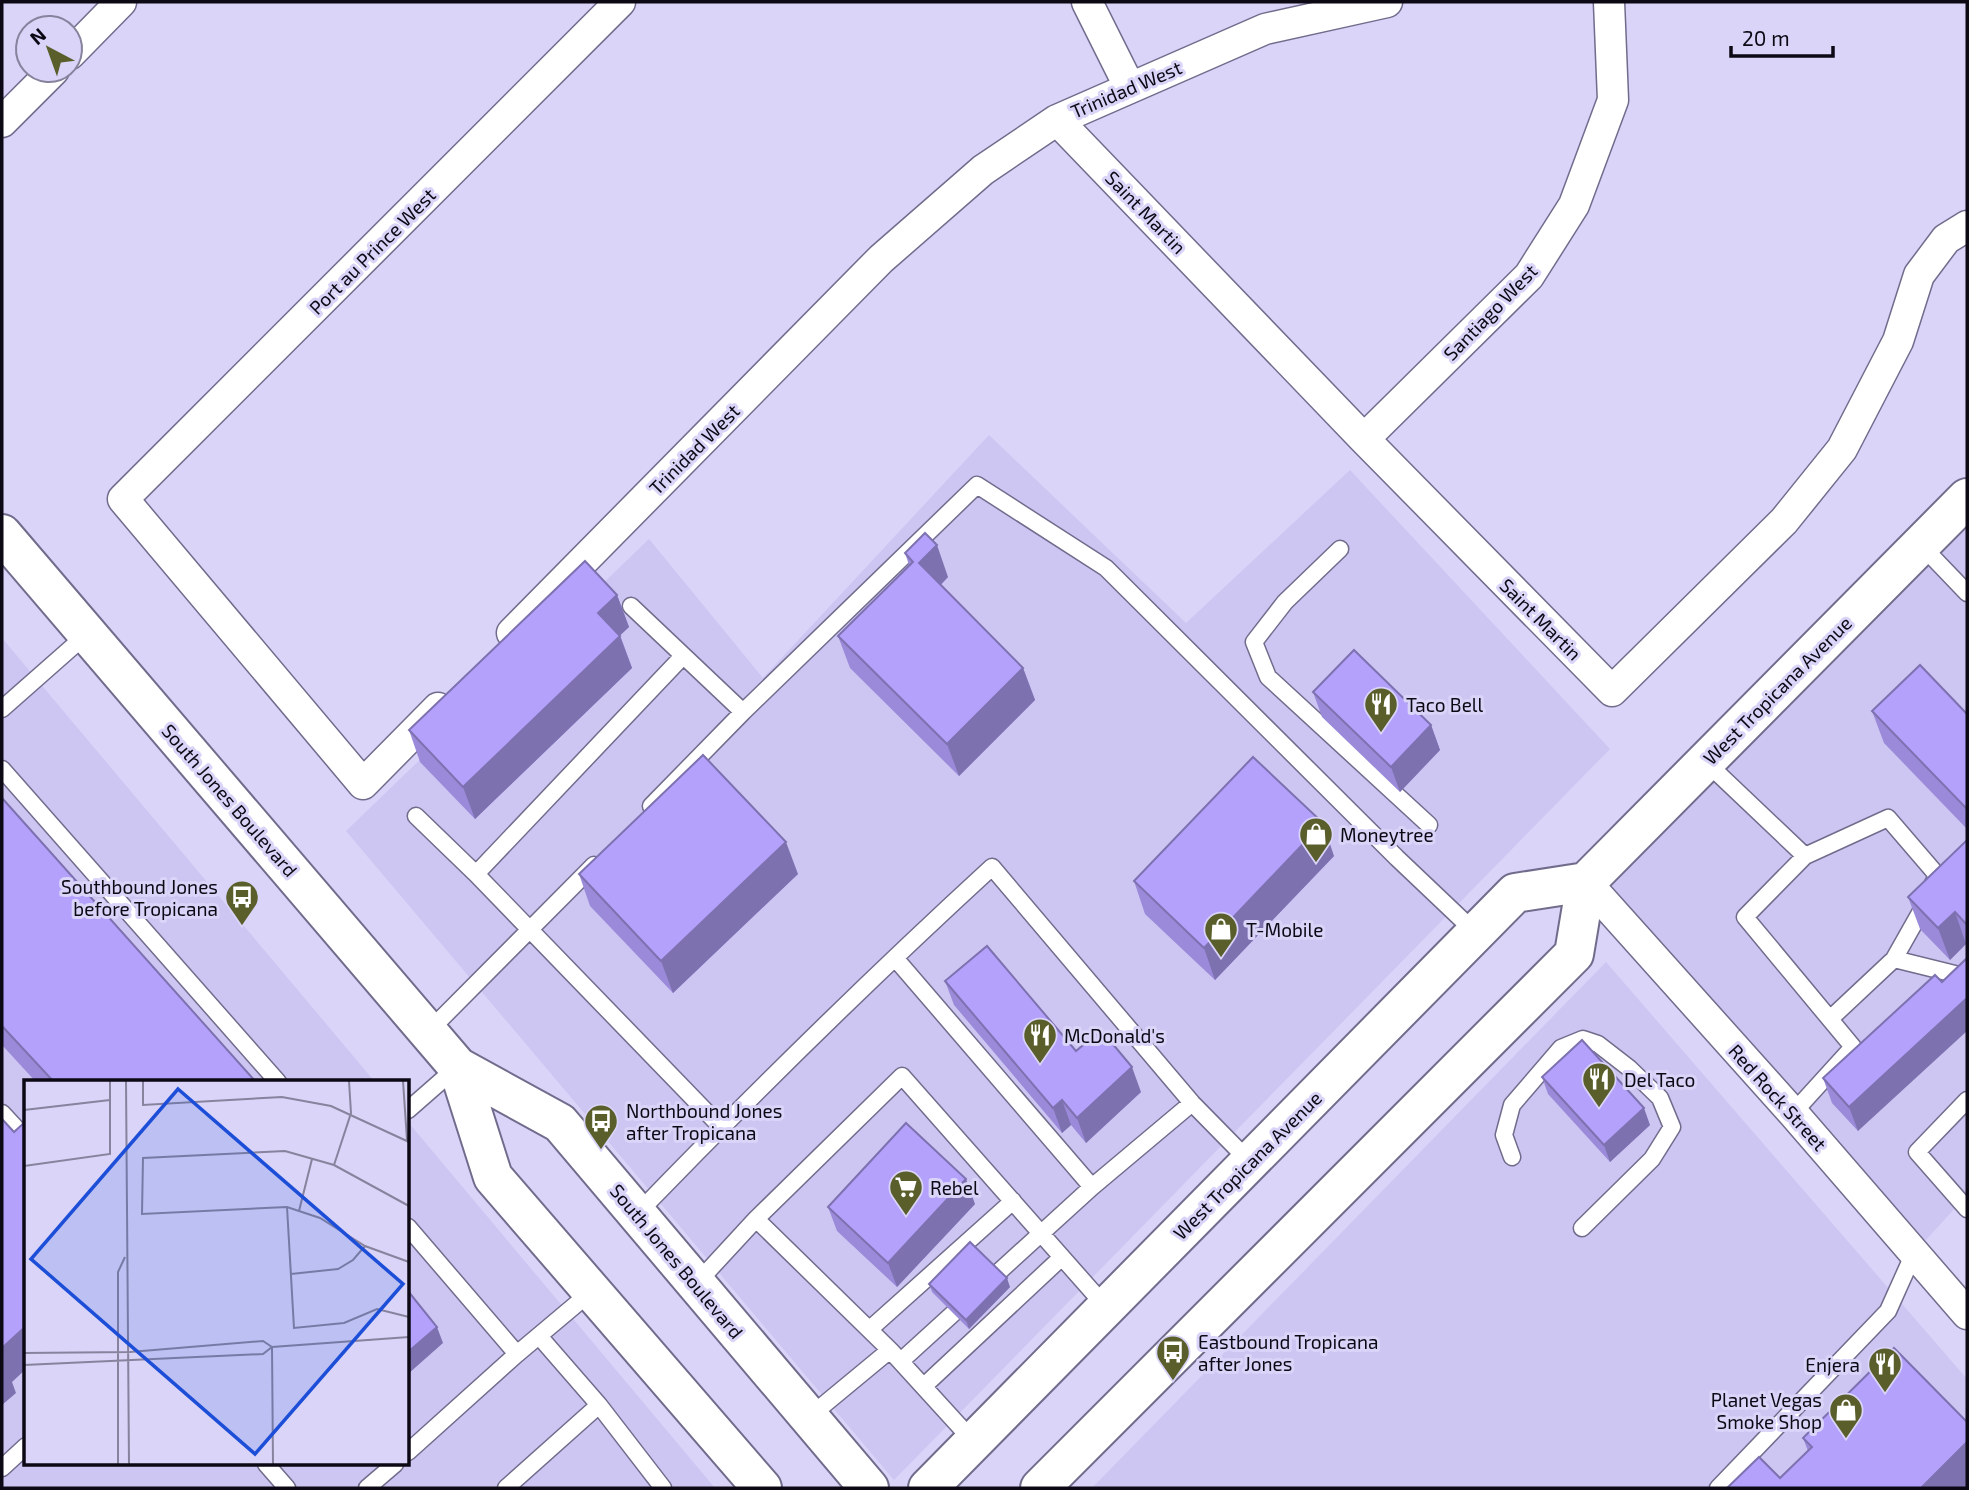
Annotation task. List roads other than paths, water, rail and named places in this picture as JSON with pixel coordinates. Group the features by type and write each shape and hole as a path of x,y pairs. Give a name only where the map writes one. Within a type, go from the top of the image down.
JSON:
{"main road":[{"name":"West Tropicana Avenue","path":"928,1488 1515,893 1586,882 1967,498"},
{"name":"South Jones Boulevard","path":"2,534 457,1067 493,1177 762,1488"},
{"path":"1040,1488 1574,954 1586,882"},
{"name":"South Jones Boulevard","path":"457,1067 560,1123 869,1488"}],"street":[{"path":"84,40 121,2"},
{"name":"Port au Prince West","path":"461,685 363,784 123,499 620,2"},
{"path":"1087,2 1130,88"},
{"name":"Trinidad West","path":"490,655 881,259 983,170 1056,120 1265,29 1387,2"},
{"name":"Santiago West","path":"1364,439 1529,276 1574,205 1613,100 1609,2"},
{"path":"2,122 40,84"},
{"name":"Saint Martin","path":"1056,120 1612,691 1784,521 1842,449 1898,341 1919,275 1946,239 1967,226"},
{"name":"Red Rock Street","path":"1586,882 1793,1113 1967,1314"}],"lane":[{"path":"636,821 743,712 977,485 1106,568 1476,933"},
{"path":"1921,545 1967,593"},
{"path":"1340,549 1285,602 1254,642 1268,677 1429,825"},
{"path":"631,606 743,712"},
{"path":"2,709 87,634"},
{"path":"476,874 683,656"},
{"path":"1706,762 1805,856"},
{"path":"2,769 276,1080"},
{"path":"416,816 721,1126"},
{"path":"1793,1113 1853,1047 1745,917 1805,856 1888,818 1937,875 1920,913 1894,959 1830,1019"},
{"path":"428,1032 607,851"},
{"path":"637,1214 721,1126 992,867 1192,1103 1250,1162"},
{"path":"895,958 1092,1188"},
{"path":"1894,959 1967,977"},
{"path":"1512,1157 1504,1135 1512,1105 1561,1048 1583,1039 1598,1044 1629,1068 1660,1098 1672,1127 1652,1159 1582,1228"},
{"path":"410,1108 457,1067"},
{"path":"696,1284 756,1219 902,1076 1106,1307"},
{"path":"1967,1100 1917,1152 1967,1209"},
{"path":"809,1417 895,1356 1192,1103"},
{"path":"2,1113 15,1127"},
{"path":"870,1329 1013,1201"},
{"path":"756,1219 870,1329 973,1441"},
{"path":"410,1229 517,1354"},
{"path":"1718,1488 1888,1311 1914,1253"},
{"path":"923,1386 1062,1257"},
{"path":"410,1450 592,1291"},
{"path":"538,1336 599,1405 663,1488"},
{"path":"506,1488 599,1405"},
{"path":"2,1468 24,1448"},
{"path":"267,1466 287,1488"},
{"path":"368,1488 393,1466"}],"place":[{"name":"Taco Bell","path":"1381,734"},
{"name":"Moneytree","path":"1316,864"},
{"name":"Southbound Jones before Tropicana","path":"242,927"},
{"name":"T-Mobile","path":"1221,959"},
{"name":"McDonald's","path":"1040,1065"},
{"name":"Del Taco","path":"1599,1109"},
{"name":"Northbound Jones after Tropicana","path":"601,1151"},
{"name":"Rebel","path":"906,1217"},
{"name":"Eastbound Tropicana after Jones","path":"1173,1382"},
{"name":"Enjera","path":"1885,1394"},
{"name":"Planet Vegas Smoke Shop","path":"1846,1440"}]}
